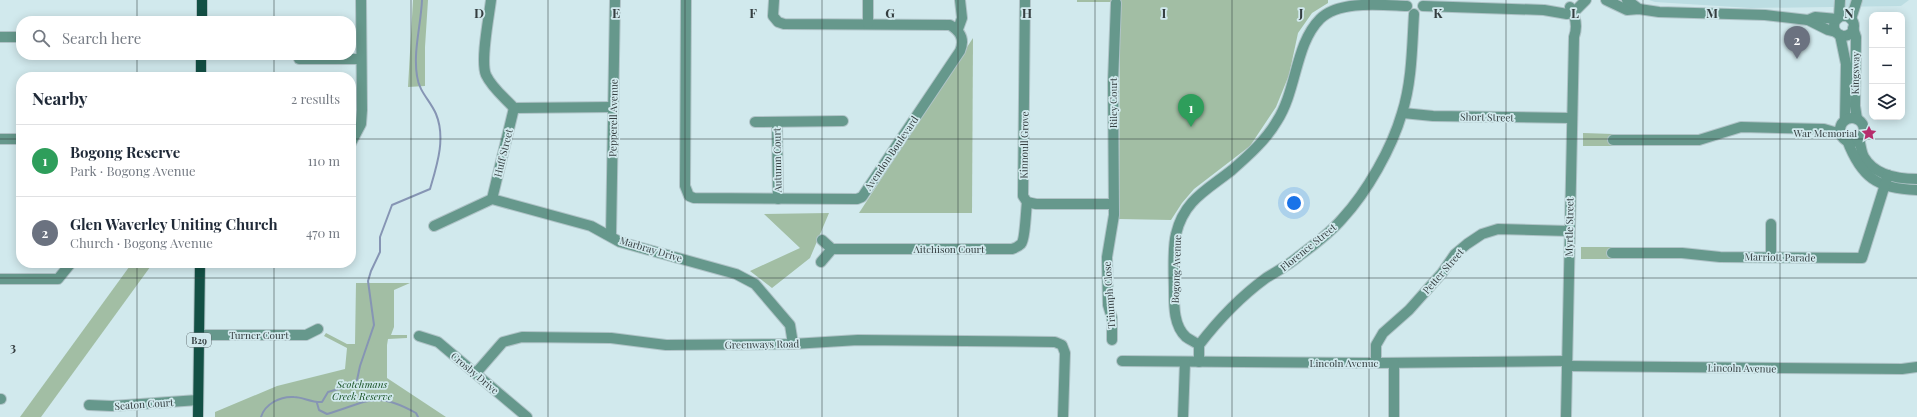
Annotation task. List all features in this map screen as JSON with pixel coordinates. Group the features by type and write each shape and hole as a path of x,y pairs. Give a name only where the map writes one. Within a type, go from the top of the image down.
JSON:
{"main road":[{"path":"202,0 202,16"},
{"path":"201,72 202,60"},
{"name":"B29","path":"198,417 200,268"}],"street":[{"path":"356,134 361,124 361,0"},
{"path":"491,0 484,60 485,73 490,82 514,108 613,107"},
{"name":"Pepperell Avenue","path":"612,236 615,0"},
{"name":"Avendon Boulevard","path":"686,0 685,186 689,196 694,198 857,199 862,196 960,51 962,40 958,29"},
{"path":"774,0 773,16 778,22 784,24 950,25 958,29 962,18 960,0"},
{"path":"868,0 868,24"},
{"name":"Kinnoull Grove","path":"1025,0 1023,196 1027,202"},
{"path":"1410,7 1421,11 1421,3 1544,10 1553,8 1571,8 1586,0"},
{"path":"1606,0 1627,10 1639,9 1659,12 1765,15 1808,20 1828,30 1838,33 1850,33 1852,23 1847,16 1838,18 1815,17 1808,20"},
{"path":"1627,0 1639,9"},
{"path":"1838,33 1834,26 1838,18 1840,0"},
{"name":"Kingsway","path":"1857,0 1852,23 1856,37 1855,106 1857,119"},
{"name":"Riley Court","path":"1113,204 1113,82 1116,3"},
{"name":"Bogong Avenue","path":"1199,344 1186,337 1176,320 1174,306 1176,235 1183,215 1196,196 1231,170 1253,151 1277,122 1289,98 1306,37 1320,19 1332,10 1346,5 1410,7"},
{"name":"Florence Street","path":"1199,344 1235,304 1266,278 1313,245 1343,218 1372,178 1388,150 1402,113 1411,66 1410,7"},
{"name":"Myrtle Street","path":"1566,417 1571,118 1574,37 1571,8"},
{"name":"Kingsway","path":"1838,33 1846,64 1843,130 1860,168 1872,179 1884,185 1899,189 1917,190"},
{"path":"0,37 16,37"},
{"path":"356,59 361,59"},
{"name":"Huff Street","path":"492,199 514,108"},
{"name":"Short Street","path":"1402,113 1433,116 1571,118"},
{"path":"1613,140 1699,140 1742,127 1843,130 1853,142 1859,139 1863,134 1863,127 1857,119 1848,118 1843,130"},
{"name":"Autumn Court","path":"755,122 843,121"},
{"name":"Autumn Court","path":"777,122 778,198"},
{"path":"0,139 16,139"},
{"path":"1859,139 1864,158 1875,168 1888,175 1900,178 1917,179"},
{"name":"Marriott Parade","path":"1612,253 1682,253 1720,257 1862,258 1888,175"},
{"path":"434,226 492,199"},
{"name":"Marbray Drive","path":"492,199 591,226 612,236 620,242 736,274 750,281 790,325 792,344"},
{"path":"1027,202 1036,204 1113,204"},
{"name":"Aitchison Court","path":"832,249 1012,249 1021,245 1024,238 1024,221 1027,202"},
{"name":"Triumph Close","path":"1112,340 1112,318 1108,305 1107,257 1109,235 1112,226 1113,204"},
{"path":"1771,224 1771,257"},
{"name":"Petter Street","path":"1376,363 1376,345 1383,333 1409,310 1442,274 1455,254 1467,244 1482,234 1498,229 1569,231"},
{"path":"821,262 832,249 822,240"},
{"path":"0,279 58,279 67,268"},
{"name":"Turner Court","path":"199,335 306,335 318,329"},
{"name":"Crosby Drive","path":"419,336 438,342 527,417"},
{"name":"Greenways Road","path":"476,373 503,342 522,337 611,338 666,345 792,344 866,340 1055,342 1062,345 1065,353 1064,417"},
{"path":"1199,344 1199,362"},
{"name":"Lincoln Avenue","path":"1122,361 1567,363 1902,369 1917,367"},
{"path":"1183,417 1185,362"},
{"path":"1394,363 1394,417"},
{"name":"Seaton Court","path":"89,405 112,406 198,400"}],"shaded area":[{"path":"1649,0 1909,0 1901,6 1751,8 1655,2"}],"green space":[{"path":"413,0 428,0 425,47 425,86 408,87"},
{"path":"1077,0 1328,0 1328,3 1312,13 1298,33 1289,75 1276,107 1250,146 1194,189 1182,203 1171,220 1119,219 1120,2 1077,2"},
{"path":"973,38 972,213 859,213"},
{"path":"1583,133 1613,134 1613,146 1583,146"},
{"path":"829,213 810,258 772,288 750,271 800,248 764,214"},
{"path":"1581,247 1612,247 1612,259 1581,259"},
{"path":"128,268 149,268 41,417 20,417"},
{"name":"Scotchmans Creek Reserve","path":"356,283 410,283 394,290 394,327 391,335 407,335 407,338 388,339 387,378 446,417 215,417 215,412 277,386 345,369 347,348 324,336 326,333 347,344 355,344"}],"waterway":[{"path":"261,417 266,408 278,399 294,397 315,402 322,402 328,392 349,386 357,380 360,366 374,325 368,281 380,252 380,237 392,205 430,189 439,152 439,123 434,109 420,87 417,76 416,57 422,0"},
{"path":"317,403 319,410 327,414 362,402 381,400 402,406 416,413 418,417"}],"place":[{"name":"Glen Waverley Uniting Church","path":"1797,59"},
{"name":"Bogong Reserve","path":"1191,127"},
{"name":"War Memorial","path":"1869,133"}]}
